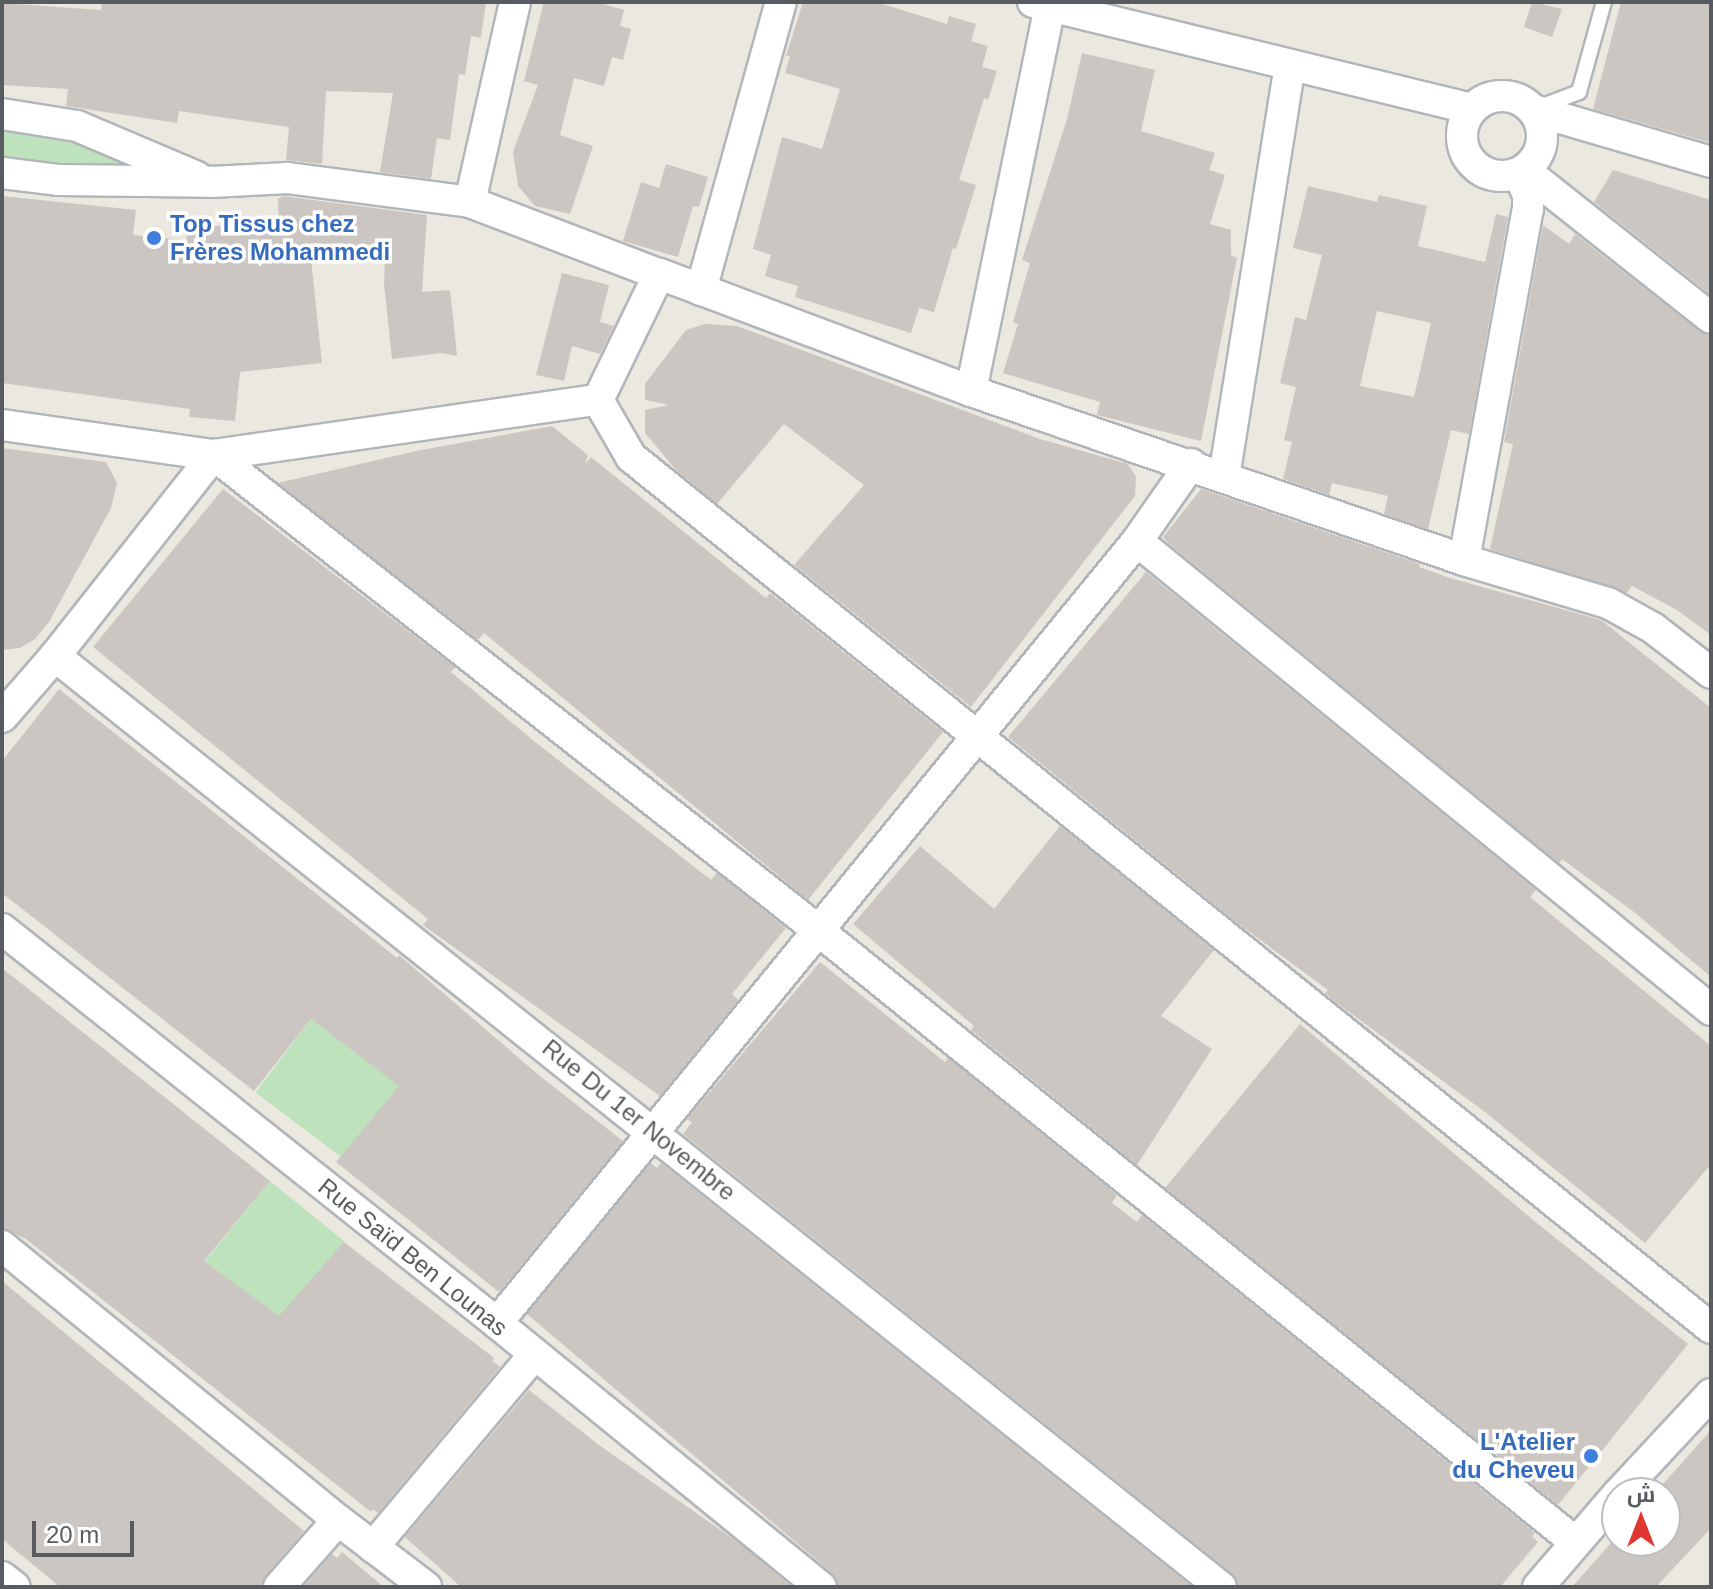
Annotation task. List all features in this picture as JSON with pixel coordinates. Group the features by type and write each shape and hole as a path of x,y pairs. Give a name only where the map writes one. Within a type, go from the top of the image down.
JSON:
{"street":[{"path":"470,202 515,2"},
{"path":"701,290 781,2"},
{"path":"971,391 1042,4 1472,109"},
{"path":"1224,477 1290,67"},
{"path":"1533,110 1540,120 1542,142 1533,162 1521,171 1503,176 1487,173 1474,165 1465,153 1462,137 1464,122 1472,109 1483,100 1510,96 1533,110 1711,162"},
{"path":"2,114 77,126 211,182"},
{"path":"1521,171 1711,318"},
{"path":"1464,560 1528,209 1528,195 1521,171"},
{"path":"2,173 58,180 211,182 288,178 470,202 971,391 1464,560 1608,603 1653,628 1711,673"},
{"path":"598,400 659,274"},
{"path":"2,425 214,455 598,400"},
{"path":"598,400 631,457 979,734 1711,1328"},
{"path":"2,717 15,682 55,656 214,455"},
{"path":"214,455 819,931 1574,1541"},
{"path":"497,1323 1137,541 1191,464"},
{"path":"1137,541 1711,1010"},
{"name":"Rue Du 1er Novembre","path":"55,656 654,1131 1221,1587"},
{"name":"Rue Saïd Ben Lounas","path":"2,929 497,1323 821,1587"},
{"path":"2,1246 338,1520 426,1587"},
{"path":"373,1547 534,1355"},
{"path":"1634,1477 1711,1394"},
{"path":"1538,1587 1601,1512"},
{"path":"279,1587 338,1520"},
{"path":"2,1577 15,1587"}],"lane":[{"path":"1533,110 1579,92 1604,2"}],"green space":[{"path":"2,127 63,136 125,164 70,167 2,156"},
{"path":"311,1019 400,1086 344,1159 256,1092"},
{"path":"270,1181 345,1241 279,1322 205,1262"}],"building":[{"path":"102,2 486,2 481,38 471,36 465,75 459,74 450,140 437,138 431,179 380,172 393,93 326,91 322,164 286,160 289,127 179,111 177,123 66,106 68,89 2,85 2,3 101,10"},
{"path":"544,2 596,2 624,10 620,26 631,29 623,60 612,57 604,86 574,78 560,135 593,146 570,214 535,206 518,186 513,152 538,85 524,81"},
{"path":"803,2 876,2 947,24 949,16 976,24 971,41 988,46 982,67 997,71 988,100 984,98 959,180 976,185 956,249 953,248 934,312 919,308 911,333 795,297 798,286 765,276 771,255 753,249 782,137 822,149 840,89 785,73 790,56 786,56"},
{"path":"1532,2 1562,9 1552,37 1524,27"},
{"path":"1621,2 1711,2 1711,143 1593,109"},
{"path":"1082,53 1155,70 1141,131 1215,153 1209,170 1225,175 1210,224 1231,230 1231,255 1237,258 1201,441 1097,415 1100,402 1003,373 1018,324 1013,322 1030,263 1022,260 1067,119"},
{"path":"666,164 708,177 699,207 693,206 678,257 623,241 641,182 659,188"},
{"path":"1613,170 1711,200 1711,295 1594,202"},
{"path":"1308,186 1377,202 1379,195 1427,206 1418,246 1485,262 1496,214 1508,217 1469,434 1451,430 1428,529 1384,514 1388,496 1332,483 1329,495 1283,479 1292,442 1284,440 1296,387 1280,383 1295,317 1306,320 1322,255 1293,248","holes":["1377,311 1431,323 1414,397 1360,386"]},
{"path":"2,196 136,210 133,235 186,240 188,223 239,228 279,227 278,199 283,196 427,215 422,292 450,290 457,356 442,353 392,359 384,284 385,260 311,259 322,363 240,372 235,421 189,417 190,409 2,383"},
{"path":"1543,225 1569,244 1575,234 1700,332 1711,336 1711,635 1677,610 1632,586 1627,593 1490,549 1513,444 1504,442"},
{"path":"562,273 609,285 600,322 614,326 600,354 572,346 564,381 536,375"},
{"path":"705,324 737,326 1040,439 1128,464 1136,477 1135,496 971,707 794,565 864,485 784,424 717,504 676,470 645,433 645,410 669,405 645,400 645,384 686,330"},
{"path":"552,426 588,455 585,464 591,457 766,598 770,593 943,732 808,900 484,633 478,640 278,483 416,451"},
{"path":"2,448 106,462 117,483 111,508 49,622 35,639 20,648 2,650"},
{"path":"223,489 455,667 451,672 711,880 717,873 786,928 732,994 738,1000 660,1096 423,925 428,919 93,647"},
{"path":"1201,489 1420,564 1419,567 1450,578 1601,620 1711,708 1711,977 1634,912 1562,859 1559,863 1169,544 1163,537"},
{"path":"1146,572 1536,890 1530,897 1711,1046 1711,1164 1645,1243 1485,1112 1334,1001 1325,993 1328,990 1236,922 1008,737"},
{"path":"59,689 397,958 399,955 541,1077 623,1141 499,1292 336,1162 399,1086 311,1019 254,1091 2,893 2,761"},
{"path":"1060,826 1214,950 1161,1016 1212,1049 1137,1165 971,1030 974,1026 853,924 920,846 994,909"},
{"path":"820,962 945,1062 948,1058 1117,1195 1112,1203 1137,1222 1142,1215 1535,1533 1532,1537 1538,1542 1500,1587 1239,1587 1232,1573 683,1134 692,1122 687,1119"},
{"path":"2,968 270,1181 204,1261 279,1316 344,1242 494,1358 492,1361 500,1367 378,1513 373,1509 371,1512 26,1239 2,1228"},
{"path":"1300,1024 1533,1220 1688,1344 1558,1505 1165,1188"},
{"path":"651,1163 657,1168 661,1163 1192,1587 839,1587 832,1573 527,1314"},
{"path":"2,1281 304,1531 266,1575 261,1587 60,1587 2,1539"},
{"path":"529,1390 599,1445 742,1545 792,1587 461,1587 405,1537"},
{"path":"1711,1430 1711,1528 1656,1587 1572,1587 1601,1554 1601,1557 1681,1557 1681,1477 1669,1477"},
{"path":"342,1552 384,1587 303,1587 332,1554 337,1558"}],"place":[{"name":"Top Tissus chez Frères Mohammedi","path":"154,238"},
{"name":"L'Atelier du Cheveu","path":"1591,1456"}]}
